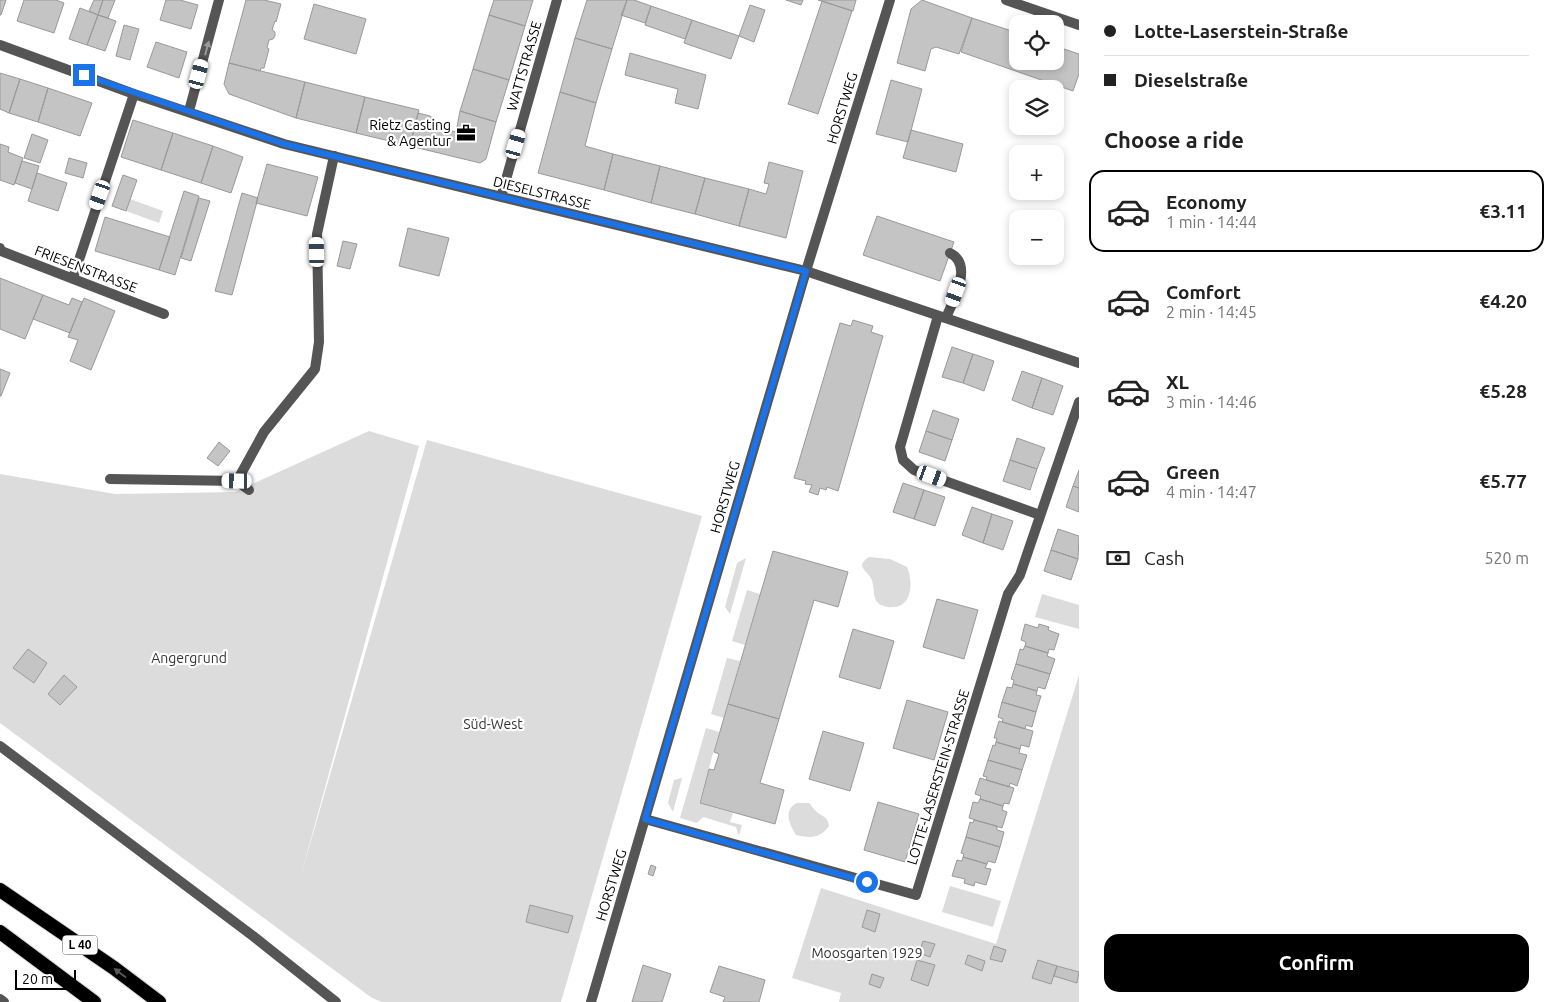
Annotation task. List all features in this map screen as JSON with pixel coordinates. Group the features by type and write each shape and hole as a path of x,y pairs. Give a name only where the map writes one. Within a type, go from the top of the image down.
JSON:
{"highway":[{"name":"L 40","path":"0,890 114,968 159,1002"},
{"name":"L 40","path":"2,933 94,1002"}],"street":[{"path":"189,112 219,0"},
{"name":"WATTSTRASSE","path":"501,197 557,0"},
{"name":"HORSTWEG","path":"591,1002 806,271 890,0"},
{"path":"1006,0 1079,25"},
{"name":"DIESELSTRASSE","path":"0,45 134,94 284,144 806,271 1079,363"},
{"path":"73,278 134,94"},
{"path":"237,481 264,432 315,369 319,342 317,234 334,156"},
{"name":"FRIESENSTRASSE","path":"0,248 164,314"},
{"path":"950,253 958,259 962,271 942,317 900,447 903,460 914,470 1040,515"},
{"name":"LOTTE-LASERSTEIN-STRASSE","path":"645,819 916,895 1008,594 1020,576 1079,402"},
{"path":"110,479 237,481 249,490"},
{"path":"0,746 252,936 336,1002"},
{"path":"0,999 4,1002"}],"green space":[{"path":"130,199 163,211 159,223 126,211"},
{"path":"369,431 419,446 301,875 427,440 702,516 561,1002 382,1002 372,998 0,723 0,474 115,494 235,492"},
{"path":"869,557 890,559 907,567 910,579 910,592 908,598 900,606 889,607 881,605 876,601 871,578 862,565"},
{"path":"746,558 730,614 725,607 737,563"},
{"path":"747,590 760,594 745,645 732,641"},
{"path":"1042,594 1079,605 1079,629 1035,617"},
{"path":"727,658 740,661 724,718 711,714"},
{"name":"Moosgarten 1929","path":"1079,675 1079,1002 839,1002 841,993 792,978 821,888 996,944"},
{"path":"706,728 719,732 699,803 733,813 730,822 742,825 739,836 736,827 703,817 697,823 680,818"},
{"path":"682,778 673,812 668,803 674,780"},
{"path":"797,803 809,803 826,818 829,826 826,830 814,836 796,835 791,826 789,813 790,809"},
{"path":"950,886 1001,901 993,927 942,912"}],"building":[{"path":"0,0 6,0 1,15 0,15"},
{"path":"24,0 56,0 64,3 54,33 17,21"},
{"path":"94,0 103,0 98,15 89,11"},
{"path":"103,0 115,0 108,18 98,15"},
{"path":"166,0 180,0 198,5 191,29 160,20"},
{"path":"246,0 264,0 281,4 272,30 275,32 275,36 269,40 267,48 269,49 264,68 261,68 260,71 229,63"},
{"path":"494,0 533,0 525,26 489,15"},
{"path":"587,0 627,0 612,49 575,38"},
{"path":"627,0 634,0 651,6 645,23 621,15"},
{"path":"786,0 803,0 801,5"},
{"path":"818,0 856,0 853,11"},
{"path":"922,0 972,18 959,54 936,47 931,49 925,71 897,63 911,9"},
{"path":"822,1 852,11 818,114 788,104"},
{"path":"314,4 366,19 356,54 304,39"},
{"path":"750,5 765,10 754,42 739,36"},
{"path":"651,6 692,20 685,39 645,25"},
{"path":"80,8 98,15 87,45 69,39"},
{"path":"98,15 116,21 105,51 87,45"},
{"path":"489,15 525,26 509,80 473,69"},
{"path":"972,18 1009,30 1009,69 961,52"},
{"path":"692,20 739,36 731,59 684,43"},
{"path":"124,25 139,29 130,60 116,56"},
{"path":"575,38 612,49 596,103 560,92"},
{"path":"156,42 187,52 179,78 147,67"},
{"path":"1064,49 1079,54 1079,74 1073,91 1064,88 1064,80 1041,80 1013,70 1064,70"},
{"path":"630,53 706,75 698,109 675,103 678,89 625,75"},
{"path":"229,63 305,82 296,118 229,94 224,84"},
{"path":"473,69 509,80 496,122 460,111"},
{"path":"0,73 20,79 9,113 0,109"},
{"path":"20,79 48,88 38,122 9,113"},
{"path":"891,80 922,89 908,142 876,134"},
{"path":"305,82 365,97 356,133 296,118"},
{"path":"48,88 92,103 80,136 38,122"},
{"path":"560,92 596,103 585,146 613,154 604,190 538,173"},
{"path":"365,97 419,110 410,146 356,133"},
{"path":"460,111 496,122 486,159 480,163 410,146 418,113 430,116 440,128 456,132"},
{"path":"133,120 173,133 161,170 121,157"},
{"path":"911,130 963,144 956,172 903,158"},
{"path":"173,133 213,146 201,183 161,170"},
{"path":"32,134 48,140 40,163 24,158"},
{"path":"0,144 9,147 8,152 23,158 14,185 0,180"},
{"path":"213,146 243,157 231,193 201,183"},
{"path":"613,154 660,166 651,203 604,190"},
{"path":"69,158 87,163 83,178 65,173"},
{"path":"22,161 39,166 32,189 15,183"},
{"path":"769,162 803,171 786,238 739,226 749,189 766,194 769,184 764,183"},
{"path":"267,164 318,177 307,216 256,203"},
{"path":"660,166 705,178 695,214 651,203"},
{"path":"37,173 67,183 58,211 28,201"},
{"path":"123,175 137,180 126,211 112,206"},
{"path":"705,178 749,189 739,226 695,214"},
{"path":"184,191 199,196 175,275 159,270"},
{"path":"242,193 258,198 232,295 215,291"},
{"path":"199,198 210,201 191,261 181,258"},
{"path":"877,216 954,242 940,281 863,255"},
{"path":"105,217 170,237 159,270 95,251"},
{"path":"408,228 449,238 439,276 399,266"},
{"path":"343,241 357,244 350,269 337,266"},
{"path":"0,278 43,295 25,339 0,329"},
{"path":"43,295 69,305 72,298 82,302 70,333 33,319"},
{"path":"84,298 115,311 91,370 70,361 78,340 68,337"},
{"path":"853,320 873,326 871,332 883,336 838,491 827,487 826,490 820,488 818,495 809,492 812,485 805,484 806,481 794,478 840,323 851,326"},
{"path":"952,347 973,354 963,383 942,377"},
{"path":"973,354 994,361 984,391 963,383"},
{"path":"0,369 10,373 1,396 0,396"},
{"path":"1022,371 1042,378 1032,408 1012,400"},
{"path":"1042,378 1063,386 1053,415 1032,408"},
{"path":"933,410 959,419 952,440 926,431"},
{"path":"926,431 952,440 945,461 919,452"},
{"path":"1017,438 1045,448 1037,469 1010,460"},
{"path":"219,442 230,451 218,466 207,458"},
{"path":"1010,460 1037,469 1030,490 1003,481"},
{"path":"1079,470 1079,488 1073,486"},
{"path":"903,483 924,490 914,519 893,512"},
{"path":"1073,486 1079,488 1079,512 1066,507"},
{"path":"924,490 945,497 935,526 914,519"},
{"path":"972,507 992,514 983,543 962,535"},
{"path":"992,514 1013,521 1003,550 983,543"},
{"path":"1058,529 1079,536 1078,559 1051,550"},
{"path":"1051,550 1078,559 1071,580 1044,571"},
{"path":"773,551 848,572 838,607 814,600 779,719 728,704"},
{"path":"937,599 978,610 964,659 923,647"},
{"path":"1025,624 1038,628 1039,624 1049,627 1048,630 1059,634 1054,650 1049,649 1048,653 1025,646 1026,642 1021,640"},
{"path":"853,629 894,641 880,689 839,677"},
{"path":"1025,646 1048,653 1047,656 1055,659 1050,674 1016,664 1020,649 1023,650"},
{"path":"28,649 47,663 34,683 13,668"},
{"path":"1016,664 1050,674 1045,689 1038,687 1037,691 1013,684 1014,680 1011,679"},
{"path":"64,675 77,687 60,705 48,694"},
{"path":"1013,684 1037,691 1036,695 1041,696 1036,712 1002,702 1007,687 1012,688"},
{"path":"907,700 948,712 934,760 893,748"},
{"path":"1002,702 1036,712 1032,727 1026,725 1025,729 1002,722 1003,719 998,717"},
{"path":"728,704 779,719 760,783 784,790 775,824 700,803 709,769 714,770 719,754 714,752"},
{"path":"999,721 1033,731 1029,747 1021,745 1020,749 996,742 997,738 994,738"},
{"path":"823,731 864,743 850,791 809,779"},
{"path":"996,742 1020,749 1019,753 1027,755 1022,770 988,760 993,745 995,746"},
{"path":"988,760 1022,770 1017,786 1010,783 1009,787 986,780 987,777 983,776"},
{"path":"980,778 1014,788 1009,804 1004,803 1003,806 980,799 981,796 975,794"},
{"path":"980,799 1003,806 1002,810 1007,812 1002,828 969,818 973,802 978,803"},
{"path":"878,802 919,814 905,862 864,850"},
{"path":"974,820 997,826 997,830 1004,832 1000,847 966,837 970,822 973,823"},
{"path":"966,837 1000,847 995,863 988,861 987,864 963,857 964,854 961,853"},
{"path":"963,857 987,864 985,868 991,869 986,885 975,882 974,886 964,883 965,879 952,876 957,860 962,861"},
{"path":"651,865 656,867 653,876 648,874"},
{"path":"530,905 573,916 568,933 526,922"},
{"path":"867,910 880,914 875,932 862,927"},
{"path":"923,941 935,944 930,957 919,953"},
{"path":"994,946 1006,950 1002,962 990,959"},
{"path":"968,955 985,961 982,971 965,964"},
{"path":"917,960 935,965 928,986 911,980"},
{"path":"1038,960 1057,966 1051,984 1032,978"},
{"path":"643,965 671,974 662,1002 632,1002"},
{"path":"719,966 765,980 759,1002 723,1002 725,997 710,992"},
{"path":"1057,966 1079,972 1077,983 1054,976"},
{"path":"872,974 884,978 880,988 869,984"}],"place":[{"name":"Rietz Casting & Agentur","path":"466,133"}],"route":[{"path":"84,75 134,94 284,144 806,271 645,819 867,882"}],"park label":[{"name":"Angergrund","path":"189,658"},
{"name":"Süd-West","path":"493,724"}]}
